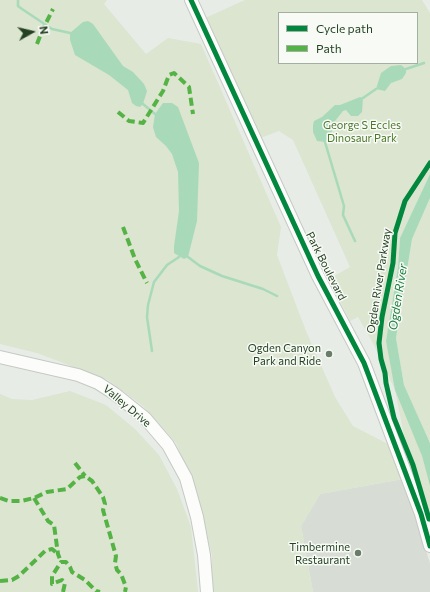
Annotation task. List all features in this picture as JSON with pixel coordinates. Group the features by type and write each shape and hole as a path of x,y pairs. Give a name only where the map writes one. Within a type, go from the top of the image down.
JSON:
{"street":[{"name":"Park Boulevard","path":"191,0 318,276 364,363 420,514 430,546"},
{"name":"Valley Drive","path":"0,357 78,375 98,383 115,394 144,418 168,445 186,478 197,517 204,555 207,592"}],"shaded area":[{"path":"403,479 430,563 430,592 313,592 301,526 320,494"}],"green space":[{"path":"0,0 107,0 104,4 146,54 168,38 201,44 281,227 277,255 306,331 335,397 353,426 388,444 403,479 320,494 301,526 313,592 212,592 212,556 204,520 195,489 176,443 143,406 108,380 37,353 0,344"},
{"name":"George S Eccles Dinosaur Park","path":"245,0 422,0 430,13 430,174 400,238 398,267 386,341 430,486 430,531 410,466 395,390 373,343 358,317 350,321 329,279 350,267 293,140 279,131 258,139 203,19"},
{"path":"430,198 430,443 404,385 396,338 412,239"},
{"path":"70,391 106,405 135,429 159,455 177,489 191,527 198,592 0,592 0,394 12,399 32,400"}],"water":[{"path":"88,21 93,24 123,66 133,72 144,84 147,91 143,104 140,107 132,103 128,90 109,75 75,55 70,40 70,33 83,22"},
{"path":"401,65 406,69 406,73 402,79 391,83 385,91 376,89 381,73 391,66"},
{"path":"360,97 363,98 362,112 358,116 351,116 346,110 343,111 335,121 330,137 325,142 317,141 313,132 314,121 322,117 335,105 340,105"},
{"path":"163,103 172,103 178,107 199,163 197,221 188,257 184,259 174,253 179,211 178,172 172,154 156,137 153,127 155,114"},
{"name":"Ogden River","path":"430,174 430,198 412,239 396,338 404,385 430,443 430,486 422,456 395,390 386,341 398,267 400,238"}],"waterway":[{"path":"18,0 18,6 52,29 70,33"},
{"path":"406,69 424,63"},
{"path":"363,98 376,89"},
{"path":"143,104 155,114"},
{"path":"325,142 344,206 343,215 355,241"},
{"path":"152,351 147,317 148,305 154,282 167,265 179,257"},
{"path":"188,257 200,266 222,276 263,289 277,296"}],"marked path":[{"path":"37,44 53,9"},
{"path":"118,112 129,121 143,123 163,91 169,75 174,73 189,87 193,114"},
{"path":"123,227 135,259 147,283"},
{"path":"75,463 85,476"},
{"path":"0,498 9,501 21,501 34,498 47,492 67,489 80,477 85,476 92,481 103,497 105,504 103,510 116,556 115,563 126,587 125,592"},
{"path":"34,498 48,521 54,525 58,554 61,562"},
{"path":"0,581 12,580 19,576 45,551 52,549 58,554"},
{"path":"63,592 65,583 62,580 52,584 52,576 61,562 66,562 72,572 85,580 96,591 100,592"}],"cycle path":[{"path":"191,0 318,276 364,363 421,514 430,546"},
{"name":"Ogden River Parkway","path":"429,519 413,465 394,418 379,343 382,317 393,263 395,233 405,201 430,163"}],"place":[{"name":"Ogden Canyon Park and Ride","path":"329,354"},
{"name":"Timbermine Restaurant","path":"358,553"}]}
